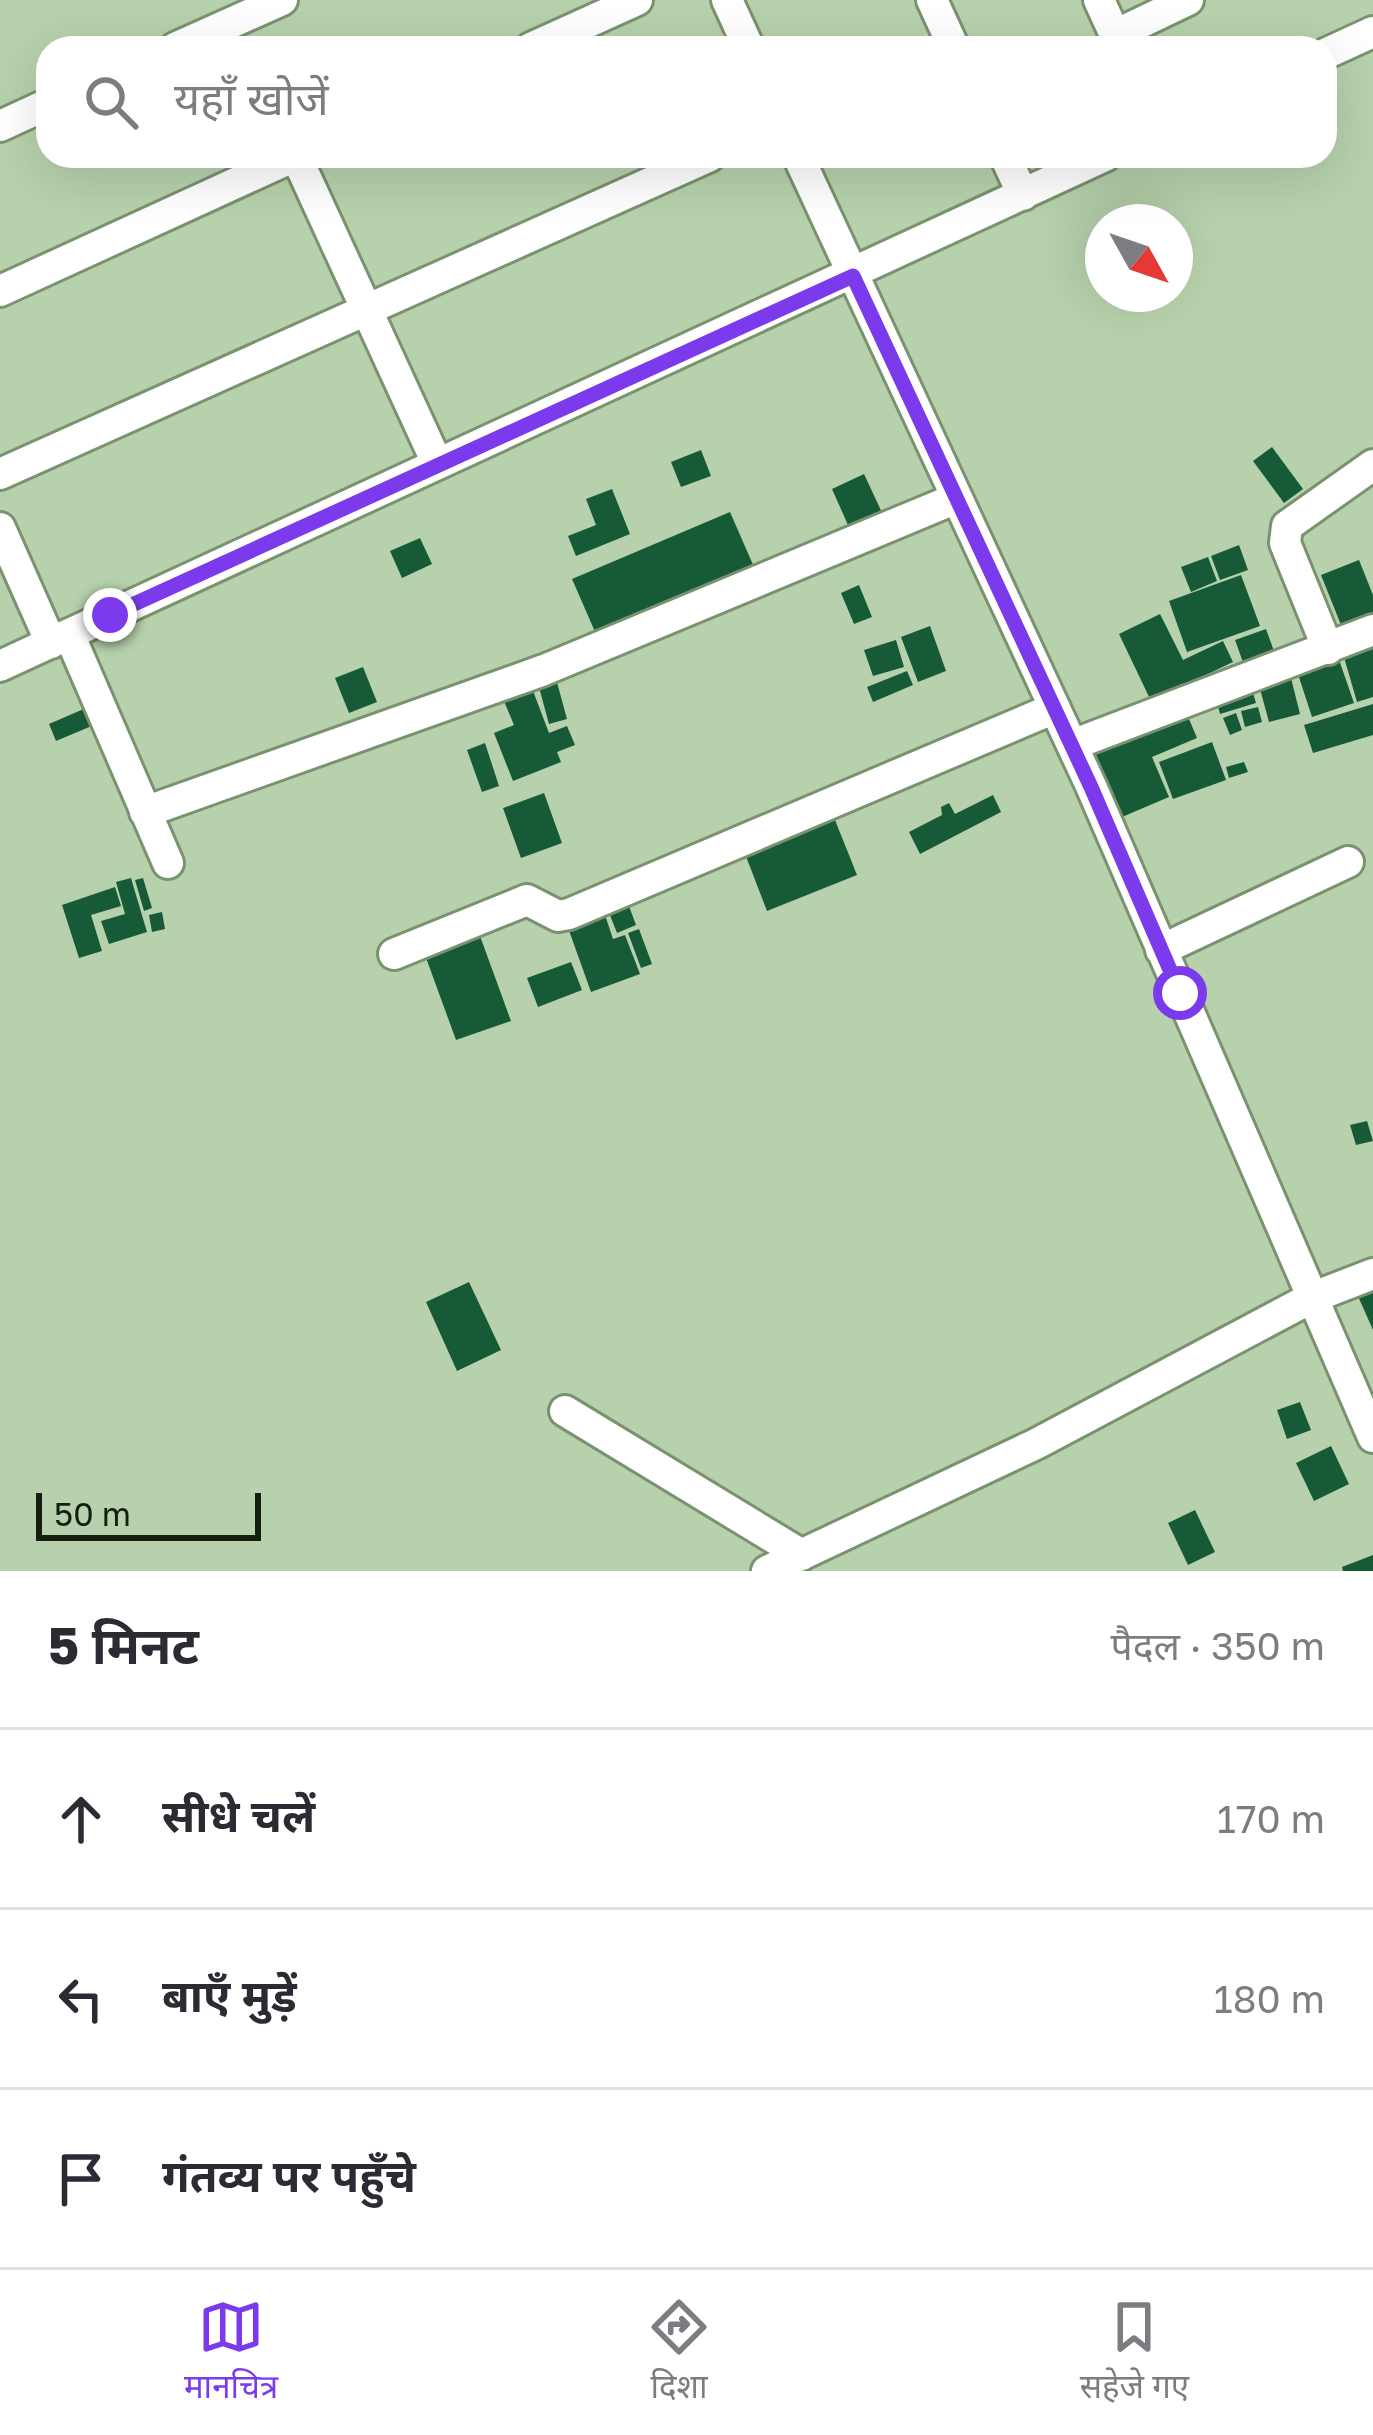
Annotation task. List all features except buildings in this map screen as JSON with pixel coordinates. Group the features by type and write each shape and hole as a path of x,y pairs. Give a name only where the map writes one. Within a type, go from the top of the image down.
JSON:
{"street":[{"path":"240,35 282,0"},
{"path":"558,36 637,0"},
{"path":"728,0 744,36"},
{"path":"932,0 948,36"},
{"path":"1099,0 1116,36"},
{"path":"1127,36 1188,0"},
{"path":"1337,48 1373,32"},
{"path":"0,126 36,110"},
{"path":"0,291 269,168"},
{"path":"301,168 437,463"},
{"path":"0,474 684,168"},
{"path":"804,168 1072,745 1373,1437"},
{"path":"1011,168 1023,195"},
{"path":"0,666 1080,168"},
{"path":"1328,649 1285,543 1287,526 1373,465"},
{"path":"145,812 544,670 956,498"},
{"path":"0,528 60,639 168,863"},
{"path":"1072,745 1373,630"},
{"path":"394,954 526,900 558,916 569,914 1055,708"},
{"path":"1162,950 1348,862"},
{"path":"767,1571 1036,1444 1311,1298 1373,1274"},
{"path":"565,1411 802,1555"}],"route":[{"path":"110,615 853,276 1091,787 1180,993"}]}
